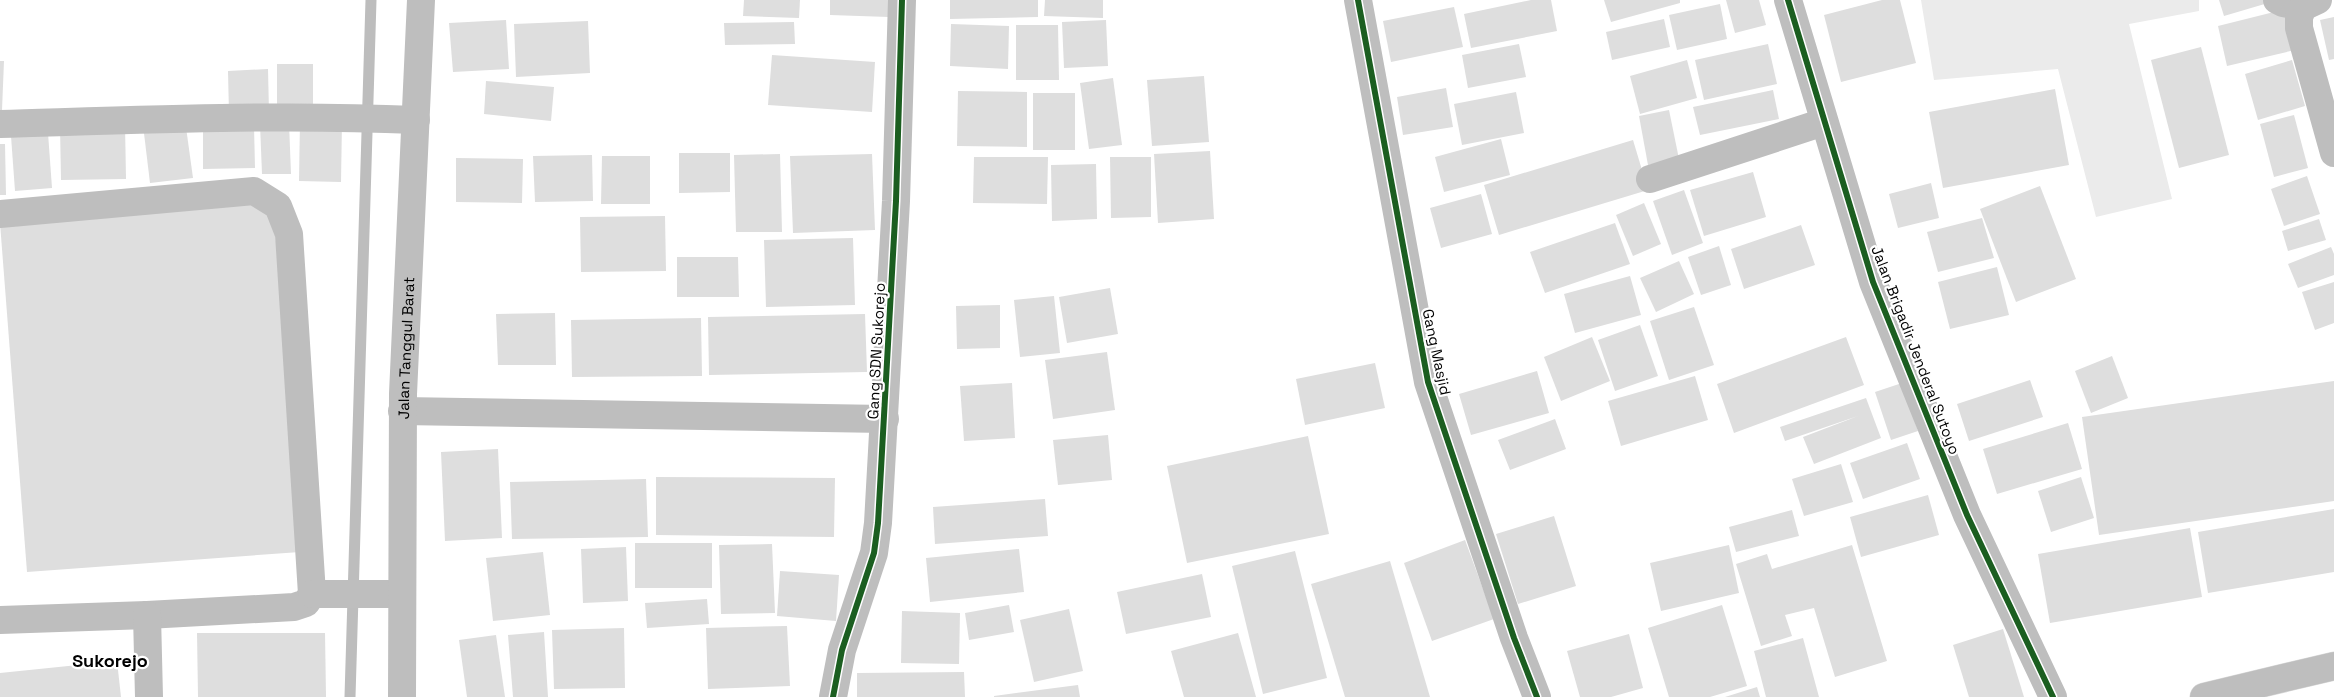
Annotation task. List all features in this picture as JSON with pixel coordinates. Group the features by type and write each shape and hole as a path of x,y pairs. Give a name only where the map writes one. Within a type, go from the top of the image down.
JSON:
{"street":[{"name":"Jalan Tanggul Barat","path":"402,697 402,411 421,0"},
{"name":"Gang SDN Sukorejo","path":"833,697 842,650 874,553 885,419 896,201 902,0"},
{"name":"Gang Masjid","path":"1358,0 1428,382 1514,638 1537,697"},
{"name":"Jalan Brigadir Jenderal Sutoyo","path":"1788,0 1874,282 1967,515 2053,697"},
{"path":"2299,2 2299,28 2334,153"},
{"path":"0,124 181,118 370,118 416,120"},
{"path":"1650,179 1824,122"},
{"path":"0,214 254,191 278,206 289,234 317,594"},
{"path":"402,411 885,419"},
{"path":"0,620 294,607 306,603 317,594 402,594"},
{"path":"147,615 149,697"},
{"path":"2204,697 2334,666"}],"shaded area":[{"path":"1921,0 2199,0 2199,11 2129,24 2172,199 2096,217 2058,69 1934,80"}],"building":[{"path":"744,0 800,0 799,18 743,16"},
{"path":"830,0 890,0 889,17 830,15"},
{"path":"950,0 1038,0 1038,17 950,19"},
{"path":"1045,0 1103,0 1103,18 1044,16"},
{"path":"1531,0 1551,0 1557,31 1471,48 1464,14"},
{"path":"1604,0 1680,0 1680,3 1611,22"},
{"path":"1726,0 1759,0 1766,25 1735,33"},
{"path":"1882,0 1900,0 1916,63 1841,82 1824,15"},
{"path":"2219,0 2267,0 2268,3 2224,16"},
{"path":"1720,4 1727,39 1677,50 1669,15"},
{"path":"1454,7 1463,47 1391,62 1383,21"},
{"path":"2286,9 2295,50 2227,66 2218,26"},
{"path":"2334,17 2334,59 2329,60 2320,20"},
{"path":"1664,19 1670,47 1612,60 1606,32"},
{"path":"506,20 509,69 453,72 449,23"},
{"path":"1106,20 1108,66 1064,68 1062,22"},
{"path":"588,21 590,73 516,77 514,24"},
{"path":"794,22 795,44 725,45 724,23"},
{"path":"951,24 1009,26 1008,69 950,66"},
{"path":"1016,25 1058,25 1059,80 1016,80"},
{"path":"1519,44 1526,77 1468,88 1462,55"},
{"path":"1768,44 1777,84 1704,100 1695,60"},
{"path":"2201,47 2229,155 2179,168 2151,60"},
{"path":"772,55 875,62 872,112 768,105"},
{"path":"1687,60 1697,98 1640,114 1630,76"},
{"path":"2292,60 2305,106 2258,120 2245,74"},
{"path":"0,61 4,61 2,110 0,110"},
{"path":"277,64 313,64 313,109 277,109"},
{"path":"268,69 269,113 229,114 228,71"},
{"path":"1204,76 1209,142 1152,146 1147,80"},
{"path":"1113,78 1122,145 1089,149 1080,83"},
{"path":"486,81 554,87 551,121 484,114"},
{"path":"1446,88 1453,127 1403,135 1397,97"},
{"path":"2055,89 2069,165 1943,188 1929,112"},
{"path":"1773,90 1779,119 1700,135 1693,107"},
{"path":"958,91 1027,92 1027,147 957,146"},
{"path":"1516,92 1524,133 1462,145 1454,104"},
{"path":"1033,93 1075,93 1075,150 1033,150"},
{"path":"1669,110 1679,159 1648,165 1639,116"},
{"path":"2294,115 2308,168 2274,177 2260,124"},
{"path":"185,120 193,178 150,183 143,125"},
{"path":"300,121 342,121 341,182 299,181"},
{"path":"289,123 291,174 262,174 260,124"},
{"path":"125,124 126,179 61,180 60,126"},
{"path":"254,126 255,168 203,169 203,127"},
{"path":"48,133 52,188 15,191 11,136"},
{"path":"1501,139 1510,175 1444,192 1435,157"},
{"path":"1633,140 1648,190 1499,235 1484,185"},
{"path":"0,144 5,144 6,195 0,195"},
{"path":"1210,151 1214,219 1158,223 1154,154"},
{"path":"679,153 730,153 730,192 679,193"},
{"path":"780,154 782,232 736,232 734,155"},
{"path":"872,154 875,230 793,233 790,156"},
{"path":"592,155 593,201 535,202 533,156"},
{"path":"602,156 650,156 650,204 601,204"},
{"path":"974,157 1048,157 1047,204 973,203"},
{"path":"1110,157 1151,157 1151,217 1111,218"},
{"path":"456,158 523,159 522,203 456,202"},
{"path":"1096,164 1097,219 1052,221 1051,165"},
{"path":"1753,172 1766,217 1704,236 1690,190"},
{"path":"2307,176 2320,214 2284,226 2271,189"},
{"path":"1931,183 1939,218 1898,228 1889,194"},
{"path":"2040,186 2076,279 2016,302 1980,209"},
{"path":"1684,190 1703,243 1672,255 1653,201"},
{"path":"1481,194 1492,234 1441,248 1430,208"},
{"path":"273,203 300,552 27,572 0,223"},
{"path":"1644,203 1661,244 1633,256 1616,215"},
{"path":"665,216 666,271 581,272 580,217"},
{"path":"1982,218 1994,258 1938,272 1927,232"},
{"path":"2319,219 2326,240 2288,251 2282,231"},
{"path":"1615,223 1630,264 1545,293 1530,252"},
{"path":"1801,225 1815,265 1744,289 1731,249"},
{"path":"853,238 855,305 766,307 764,240"},
{"path":"1719,246 1731,285 1701,295 1688,257"},
{"path":"2331,247 2334,254 2334,275 2298,288 2288,264"},
{"path":"677,257 738,257 739,297 677,297"},
{"path":"1679,261 1694,294 1656,312 1640,278"},
{"path":"1997,267 2009,315 1950,329 1938,282"},
{"path":"1630,276 1641,315 1575,333 1564,294"},
{"path":"2334,282 2334,323 2315,330 2302,292"},
{"path":"1110,288 1118,334 1067,343 1059,297"},
{"path":"1054,296 1060,353 1020,357 1014,300"},
{"path":"1000,305 1000,348 957,349 956,306"},
{"path":"1694,307 1714,365 1669,380 1650,321"},
{"path":"555,313 556,365 498,365 496,314"},
{"path":"865,314 867,372 709,375 708,317"},
{"path":"701,318 702,376 572,377 571,320"},
{"path":"1640,325 1658,376 1615,391 1598,340"},
{"path":"1592,337 1610,381 1561,401 1544,357"},
{"path":"1846,337 1864,385 1734,433 1717,384"},
{"path":"1107,352 1115,410 1053,419 1045,360"},
{"path":"2112,356 2128,398 2091,413 2075,371"},
{"path":"1375,363 1385,408 1305,425 1296,379"},
{"path":"1537,371 1549,413 1471,435 1459,394"},
{"path":"1695,376 1708,420 1621,446 1608,401"},
{"path":"2030,380 2043,417 1969,441 1957,404"},
{"path":"2334,381 2334,501 2099,535 2082,417"},
{"path":"1012,383 1015,438 964,441 960,386"},
{"path":"1902,383 1918,431 1891,440 1875,392"},
{"path":"1866,398 1881,438 1814,464 1803,437 1858,416 1785,441 1780,427"},
{"path":"1555,419 1566,449 1510,470 1498,440"},
{"path":"2068,423 2082,469 1997,494 1983,449"},
{"path":"1108,435 1112,480 1058,485 1053,440"},
{"path":"1308,436 1329,534 1187,563 1167,466"},
{"path":"1907,443 1920,479 1863,499 1850,463"},
{"path":"498,449 502,538 445,541 441,452"},
{"path":"1841,464 1853,502 1804,516 1792,479"},
{"path":"656,477 835,478 834,537 656,535"},
{"path":"2081,477 2094,518 2051,532 2038,491"},
{"path":"646,479 648,537 512,539 510,482"},
{"path":"1928,495 1939,535 1861,557 1850,517"},
{"path":"1045,499 1048,536 935,544 933,507"},
{"path":"2334,509 2334,572 2208,593 2198,532"},
{"path":"1792,510 1799,536 1736,552 1729,527"},
{"path":"1554,516 1576,586 1518,604 1496,534"},
{"path":"2190,528 2202,597 2050,623 2038,554"},
{"path":"1465,540 1494,619 1432,641 1404,563"},
{"path":"635,543 712,543 712,588 635,588"},
{"path":"772,544 775,613 721,614 719,545"},
{"path":"1729,545 1739,593 1661,611 1650,563"},
{"path":"1852,545 1887,661 1835,677 1814,608 1785,615 1792,636 1761,646 1736,564 1767,554 1772,569"},
{"path":"626,547 628,601 583,603 581,549"},
{"path":"1019,549 1024,592 930,602 926,558"},
{"path":"1295,551 1327,678 1263,694 1232,566"},
{"path":"543,552 550,615 493,621 486,558"},
{"path":"1390,561 1430,697 1345,697 1311,584"},
{"path":"780,571 839,575 836,621 777,616"},
{"path":"1202,574 1211,617 1126,634 1117,592"},
{"path":"707,599 709,624 647,628 645,603"},
{"path":"1009,605 1014,632 969,640 965,613"},
{"path":"1722,605 1747,686 1710,697 1669,697 1648,628"},
{"path":"1069,609 1083,671 1034,682 1020,620"},
{"path":"902,611 960,613 959,664 901,663"},
{"path":"787,626 790,686 708,689 706,628"},
{"path":"624,628 625,688 554,689 552,630"},
{"path":"2003,629 2024,697 1969,697 1953,645"},
{"path":"544,632 548,697 513,697 508,635"},
{"path":"197,633 325,633 326,697 198,697"},
{"path":"1238,633 1256,697 1184,697 1171,651"},
{"path":"1629,634 1643,688 1611,697 1580,697 1567,651"},
{"path":"496,635 505,697 467,697 459,640"},
{"path":"1803,638 1819,697 1766,697 1754,651"},
{"path":"117,661 121,697 0,697 0,673"},
{"path":"964,672 965,697 857,697 857,673"},
{"path":"1078,685 1080,697 994,697 994,696"},
{"path":"1757,687 1760,697 1725,697"}],"waterway":[{"path":"350,697 371,0"}],"cycle path":[{"path":"833,697 842,650 874,553 878,523 896,201 902,0"},
{"path":"1358,0 1428,382 1514,638 1537,697"},
{"path":"1788,0 1873,282 1967,515 2053,697"}],"district":[{"name":"Sukorejo","path":"110,660"}]}
